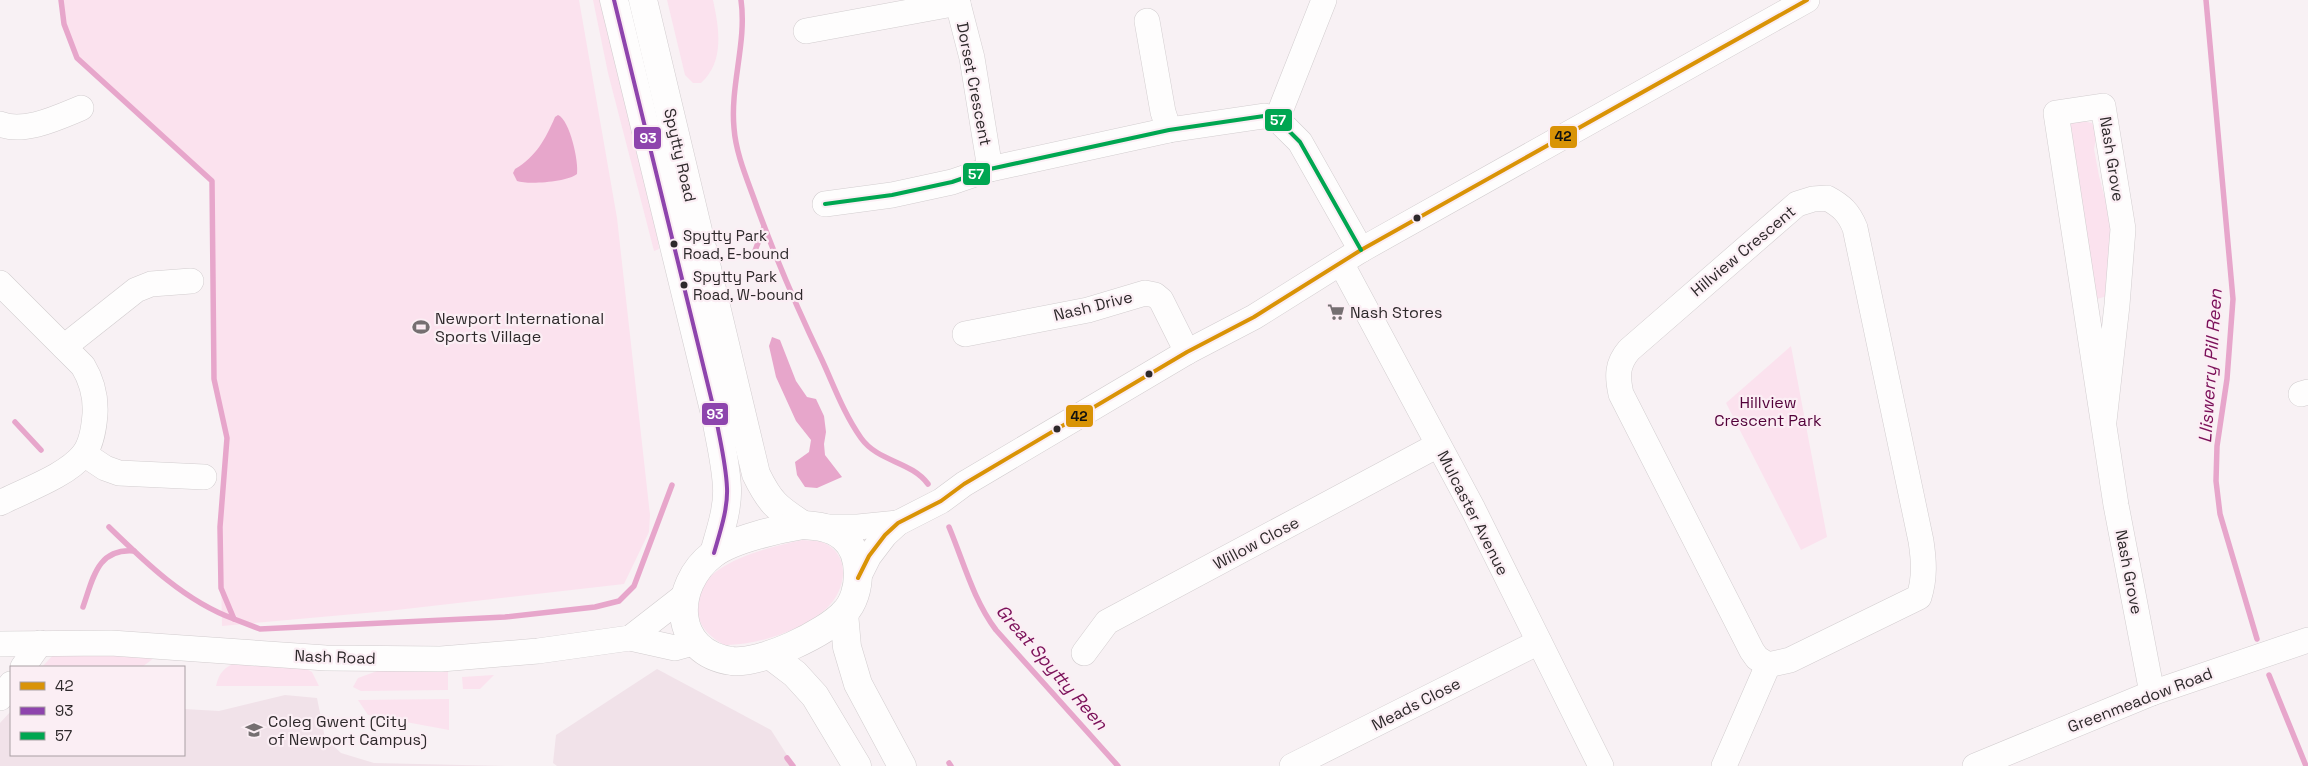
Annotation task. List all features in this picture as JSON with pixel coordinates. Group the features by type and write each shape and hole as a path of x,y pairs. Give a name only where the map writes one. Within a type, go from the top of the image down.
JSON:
{"main road":[{"name":"Spytty Road","path":"614,0 714,409 724,461 727,488 725,512 714,553"},
{"name":"Spytty Road","path":"643,0 756,474 767,498 780,511 812,526"},
{"path":"812,526 844,538 853,549 858,578 855,598 844,613 821,630 770,655 752,660 733,661 714,656 694,643 685,621 684,596 690,578 714,553 747,539 812,526"},
{"path":"844,613 847,647 858,684 902,766"},
{"path":"770,655 795,674 815,696 857,766"}],"street":[{"path":"825,204 892,195 952,182 990,169 1169,130 1243,117 1264,116 1277,119 1324,0"},
{"path":"858,578 869,556 885,535 898,523 941,501 964,484 1187,352 1254,317 1351,257 1807,0"},
{"path":"806,31 957,1"},
{"name":"Dorset Crescent","path":"957,1 972,58 990,169"},
{"path":"1147,21 1163,112 1169,130"},
{"name":"Nash Grove","path":"2104,421 2117,305 2123,229 2103,106 2056,113 2116,504 2152,693"},
{"path":"0,124 26,126 48,122 81,108"},
{"name":"Mulcaster Avenue","path":"1277,119 1300,142 1438,446 1473,509 1601,766"},
{"name":"Hillview Crescent","path":"1827,198 1840,205 1849,214 1855,228 1923,555 1923,584 1919,597 1790,660 1768,665 1757,658 1752,651 1621,394 1618,369 1622,359 1629,350 1797,204 1813,199 1827,198"},
{"path":"64,346 136,290 151,284 191,281"},
{"path":"0,283 83,366 90,378 94,392 94,423 84,454 56,475 0,503"},
{"name":"Nash Drive","path":"965,334 1088,310 1145,293 1155,295 1161,300 1187,352"},
{"name":"Willow Close","path":"1084,653 1107,622 1438,446"},
{"path":"84,454 105,468 119,473 204,477"},
{"path":"812,526 858,527 898,523"},
{"name":"Nash Road","path":"630,638 684,596"},
{"name":"Nash Road","path":"0,644 168,646 326,658 441,659 538,651 630,638 675,648 694,643"},
{"name":"Greenmeadow Road","path":"1975,766 2152,693 2308,640"},
{"name":"Meads Close","path":"1292,766 1539,642"},
{"path":"24,666 40,643"},
{"path":"1724,766 1768,665"},
{"path":"0,698 10,685"}],"shaded area":[{"path":"558,115 562,118 570,133 575,151 577,174 565,179 547,182 530,183 517,181 513,173 515,169 535,153 544,140 555,117"},
{"path":"772,337 780,340 796,381 807,397 816,399 824,416 826,432 825,455 842,477 817,488 805,487 797,475 795,462 809,452 811,440 796,421 776,377 769,346"},
{"path":"657,669 771,730 794,766 557,766 553,763 556,735"},
{"name":"Coleg Gwent (City of Newport Campus)","path":"285,695 317,698 325,738 341,753 374,763 506,766 0,766 0,723 10,712 10,756 185,756 185,709 219,711"}],"green space":[{"name":"Newport International Sports Village","path":"61,0 579,0 617,218 650,515 649,532 624,584 388,611 222,626 220,527 227,438 214,379 212,181 77,58 64,24"},
{"path":"593,0 606,0 655,212 659,249 654,251 608,73"},
{"path":"667,0 713,0 718,33 717,54 714,65 701,83 693,83 685,75"},
{"path":"2077,120 2092,123 2097,133 2094,149 2099,176 2104,195 2110,203 2116,235 2107,296 2097,299 2068,125"},
{"name":"Hillview Crescent Park","path":"1791,346 1827,537 1801,550 1726,403"},
{"path":"802,540 825,543 836,551 843,567 843,576 838,594 827,608 792,630 764,640 737,645 724,645 709,634 702,626 697,609 699,593 707,580 720,569 736,560 771,547"},
{"path":"56,652 158,655 143,666 43,666"},
{"path":"237,662 303,667 312,672 319,686 216,686 223,671"},
{"path":"448,669 448,690 361,691 353,687 358,678 380,670"},
{"path":"494,675 480,689 463,689 462,677"},
{"path":"449,699 449,730 368,715 358,700"}],"waterway":[{"path":"61,0 64,24 77,58 212,181 214,379 227,438 220,527 221,588 234,619 260,629 505,617 595,607 619,601 634,586 672,485"},
{"name":"Great Spytty Reen","path":"741,0 742,32 733,112 735,138 746,178 764,226 804,322 855,429 868,446 885,457 913,470 928,484"},
{"name":"Lliswerry Pill Reen","path":"2206,0 2233,299 2227,379 2217,446 2216,481 2220,514 2257,639"},
{"path":"753,256 764,227"},
{"path":"15,422 41,450"},
{"path":"109,527 167,580 199,602 234,619"},
{"name":"Great Spytty Reen","path":"949,527 975,593 996,630 1118,766"},
{"path":"83,607 98,567 104,560 122,551 134,551"},
{"path":"2269,675 2306,766"},
{"path":"787,758 793,766"}],"transit line":[{"name":"93","path":"614,0 723,453 727,496 714,553"},
{"name":"42","path":"858,578 869,556 885,535 898,523 941,501 964,484 1187,352 1254,317 1361,250 1807,0"},
{"name":"57","path":"825,204 892,195 952,182 990,169 1169,130 1264,116 1277,119 1300,142 1361,250"}],"place":[{"name":"Spytty Park Road, E-bound","path":"674,244"},
{"name":"Spytty Park Road, W-bound","path":"684,285"},
{"name":"Nash Stores","path":"1336,312"},
{"name":"Newport International Sports Village","path":"421,327"},
{"name":"Coleg Gwent (City of Newport Campus)","path":"254,730"}]}
